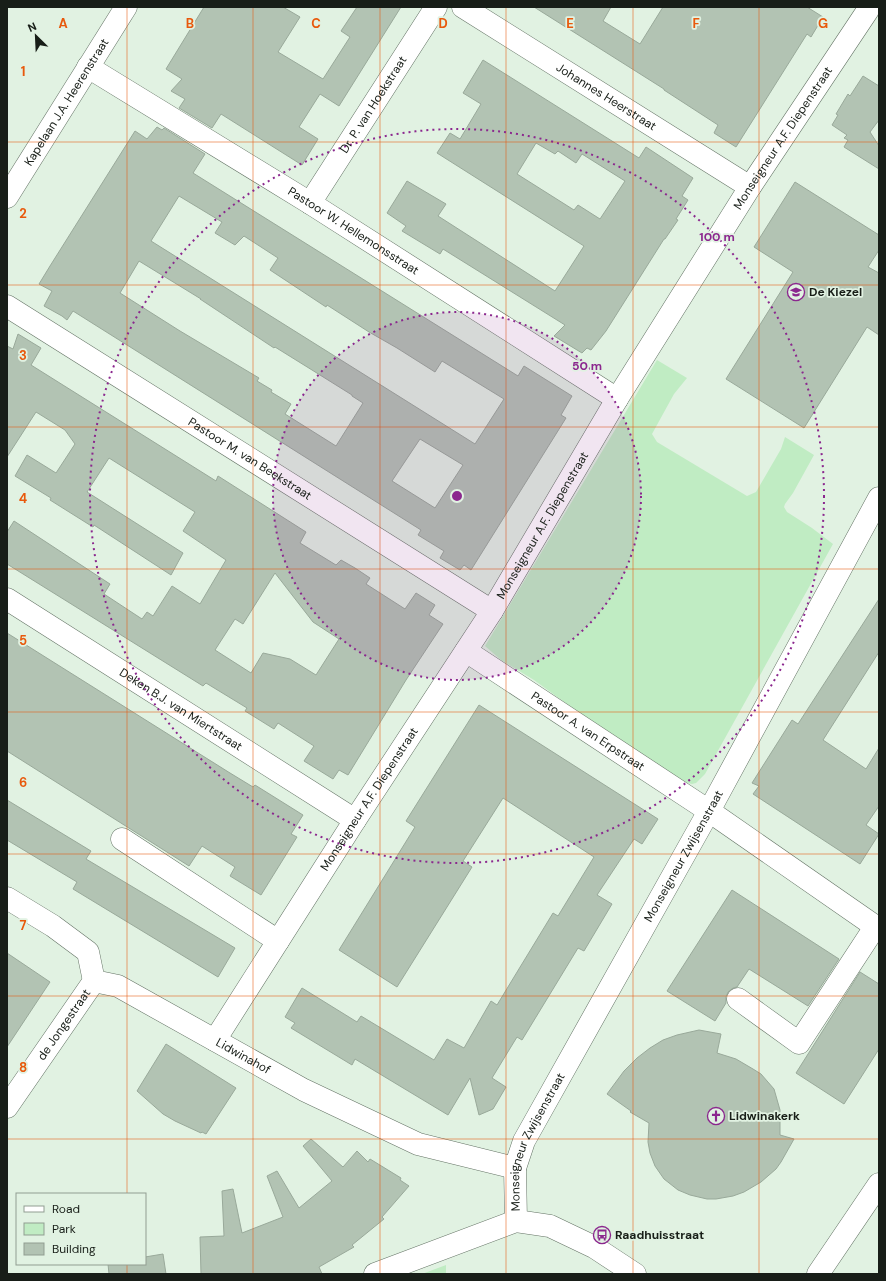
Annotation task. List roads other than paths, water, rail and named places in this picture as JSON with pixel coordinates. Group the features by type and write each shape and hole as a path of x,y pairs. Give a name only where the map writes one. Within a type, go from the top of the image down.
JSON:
{"street":[{"name":"Kapelaan J.A. Heerenstraat","path":"7,197 126,7"},
{"name":"Dr. P. van Hoekstraat","path":"310,203 436,7"},
{"name":"Johannes Heerstraat","path":"463,7 750,187"},
{"name":"Monseigneur A.F. Diepenstraat","path":"215,1040 355,820 492,612 617,399 750,187 870,11"},
{"name":"Pastoor W. Hellemonsstraat","path":"88,67 310,203 617,399"},
{"name":"Pastoor M. van Beekstraat","path":"7,306 492,612"},
{"name":"Monseigneur Zwijsenstraat","path":"516,1221 515,1168 524,1141 709,811 879,498"},
{"name":"Deken B.J. van Miertstraat","path":"7,599 355,820"},
{"name":"Pastoor A. van Erpstraat","path":"466,651 709,811 877,928"},
{"path":"122,839 278,940"},
{"path":"7,898 53,926 88,952 94,981"},
{"path":"738,999 799,1043 877,928"},
{"name":"Lidwinahof","path":"94,981 118,986 304,1090 418,1144 515,1168"},
{"name":"de Jongestraat","path":"7,1107 94,981"},
{"path":"818,1274 879,1184"},
{"path":"375,1274 516,1221 550,1226 594,1247 635,1274"}],"place":[{"name":"De Kiezel","path":"796,292"},
{"name":"Lidwinakerk","path":"716,1116"},
{"name":"Raadhuisstraat","path":"602,1235"}]}
